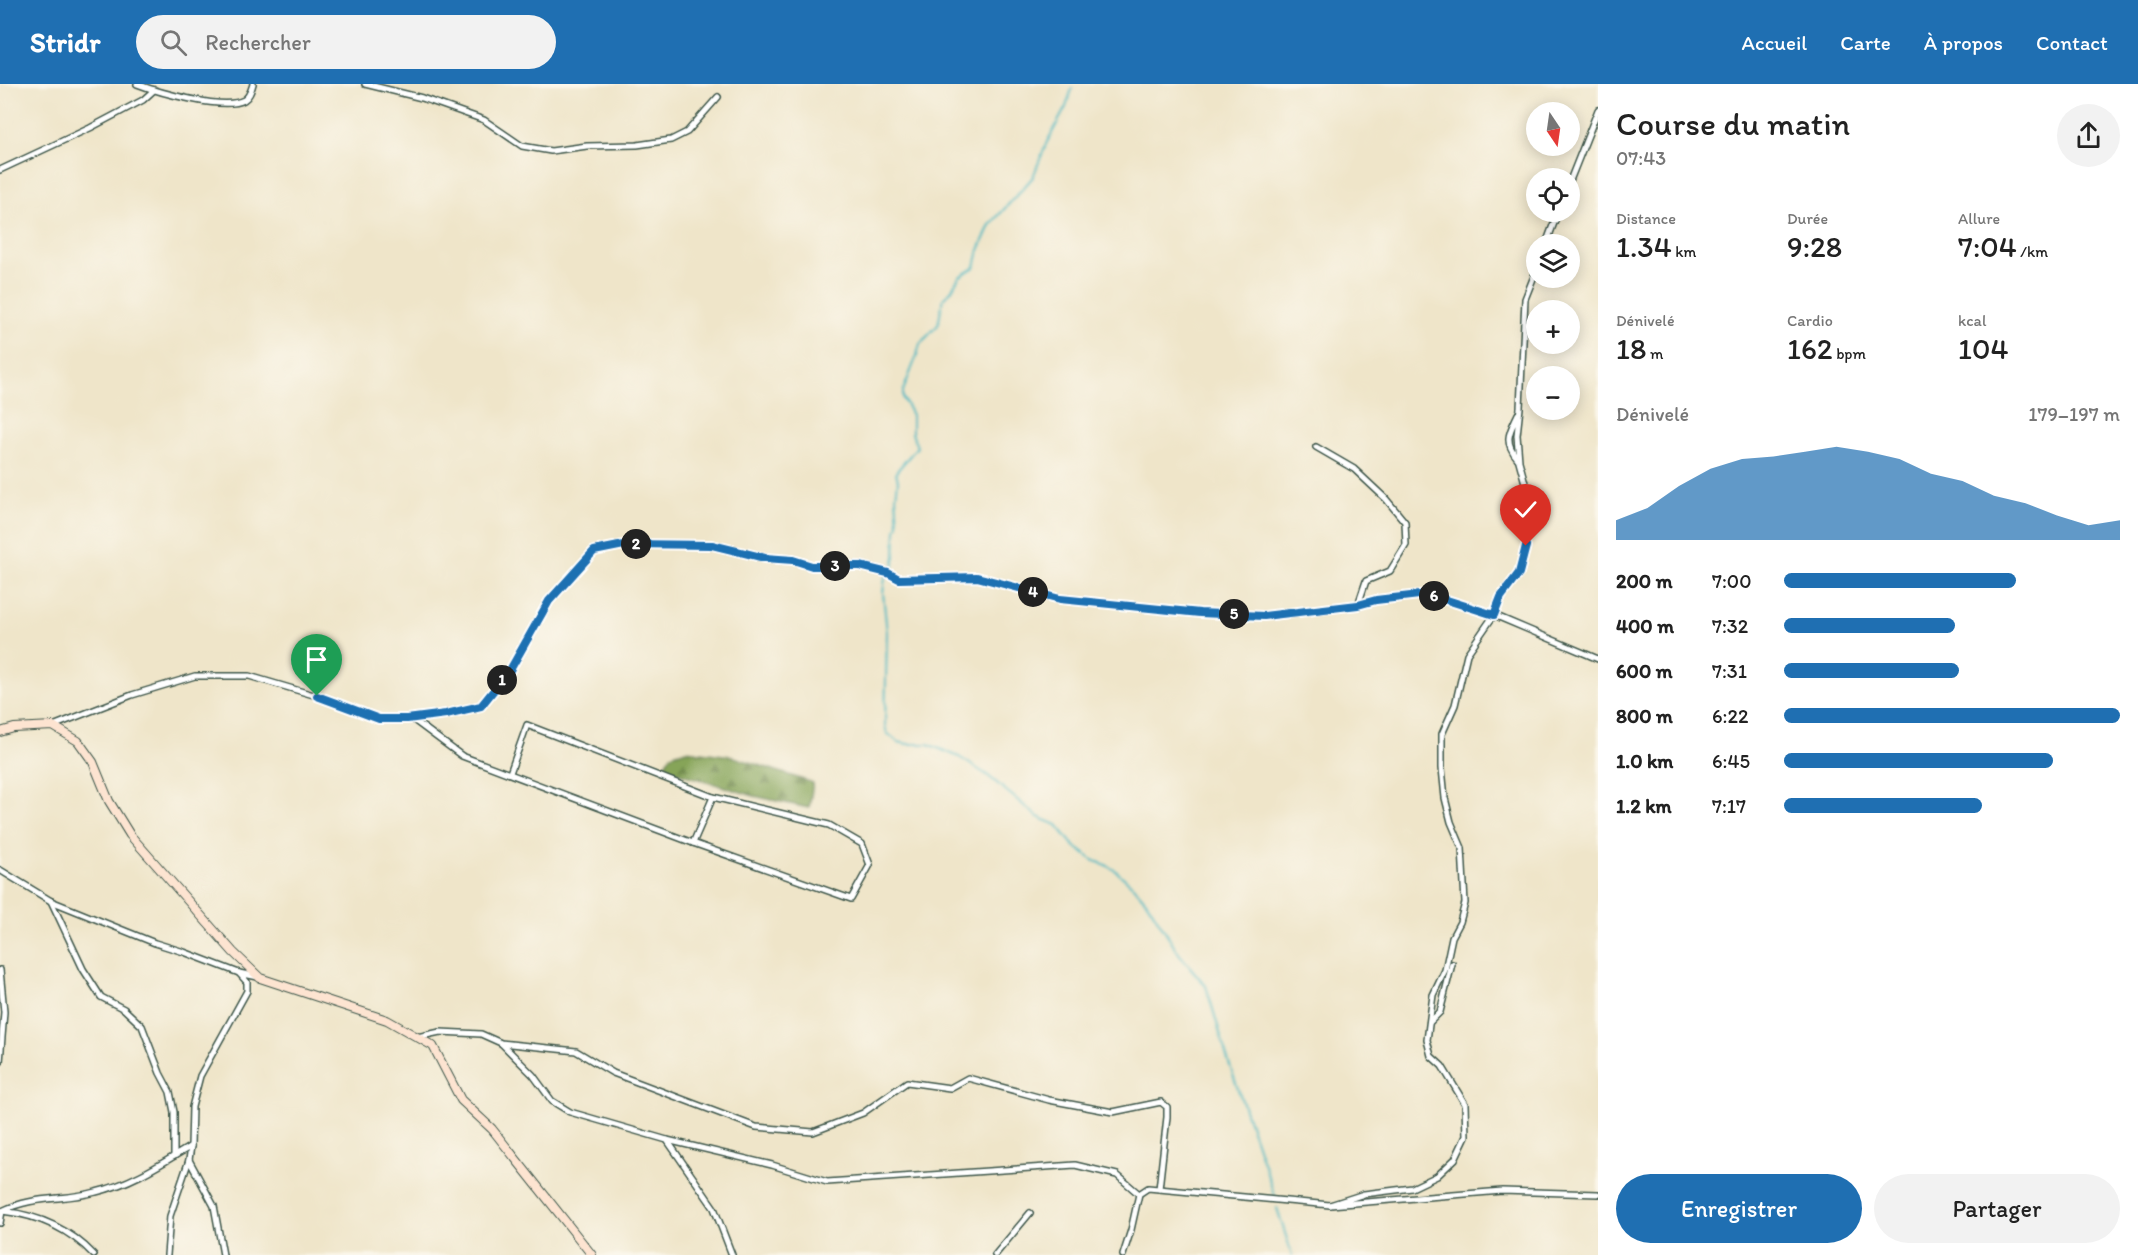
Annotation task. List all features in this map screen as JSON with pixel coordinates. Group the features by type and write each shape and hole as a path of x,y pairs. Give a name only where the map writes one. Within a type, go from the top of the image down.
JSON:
{"street":[{"path":"137,84 182,98 234,104 250,95 253,84"},
{"path":"365,84 422,98 484,120 522,146 551,151 587,146 637,145 672,140 687,132 718,97"},
{"path":"0,170 111,117 143,100 154,90"},
{"path":"1575,168 1598,110"},
{"path":"1330,1205 1364,1194 1412,1188 1437,1176 1455,1159 1466,1136 1465,1104 1442,1066 1431,1056 1427,1040 1434,995 1465,903 1462,848 1451,822 1445,798 1442,734 1455,705 1467,654 1494,615 1501,597 1519,573 1526,546 1525,483 1519,461 1517,435 1526,299 1530,288"},
{"path":"1519,461 1510,450 1508,435 1520,408"},
{"path":"1316,447 1354,469 1386,499 1405,522 1406,545 1390,571 1366,581 1358,605"},
{"path":"0,732 14,728 52,726 132,695 195,676 249,676 317,696 379,719 446,714 481,706 510,670 549,601 571,576 594,551 629,544 712,545 765,558 793,560 812,566 860,566 888,573 899,579 977,577 1060,599 1200,613 1264,616 1428,594 1494,615 1598,659"},
{"path":"411,718 462,756 851,900 870,865 862,844 830,825 713,797 527,725 510,773"},
{"path":"52,726 78,741 93,762 109,801 130,835 233,952 260,978"},
{"path":"693,843 713,797"},
{"path":"0,870 51,901 155,943 239,973 387,1020 434,1046 461,1100 492,1129 592,1255"},
{"path":"51,901 83,969 101,997 124,1009 142,1026 170,1092 174,1112 174,1156"},
{"path":"1429,1023 1440,1012 1452,964"},
{"path":"0,970 4,1012 0,1062"},
{"path":"167,1255 170,1216 189,1160 192,1107 200,1076 247,991 247,982 239,973"},
{"path":"417,1036 440,1032 481,1034 501,1043 576,1051 613,1073 756,1127 813,1132 863,1113 907,1082 950,1088 968,1078 1049,1100 1113,1112 1161,1102 1167,1107 1167,1117 1159,1189"},
{"path":"501,1043 533,1075 552,1101 570,1112 667,1140 772,1165 827,1182 1075,1165 1117,1175 1138,1194"},
{"path":"667,1140 714,1208 732,1255"},
{"path":"1,1211 33,1199 95,1193 138,1178 191,1146"},
{"path":"189,1160 214,1206 223,1255"},
{"path":"1123,1255 1138,1194 1148,1188 1330,1205 1503,1191 1598,1194"},
{"path":"0,1223 1,1211"},
{"path":"1,1211 28,1214 55,1225 74,1236 94,1255"},
{"path":"995,1255 1030,1214"}],"green space":[{"path":"686,750 731,756 813,783 809,808 754,796 663,768 671,755"}],"waterway":[{"path":"1072,89 1066,107 1046,144 1033,177 990,225 979,250 975,267 959,277 943,299 938,325 920,344 903,391 903,398 912,415 912,433 917,447 896,472 898,525 895,557 893,569 885,577 883,593 887,633 885,726 887,733 898,742 928,744 959,757 987,775 1038,817 1057,825 1074,846 1093,860 1116,871 1147,902 1180,955 1206,986 1227,1057 1275,1197"},
{"path":"1277,1208 1292,1255"}],"route":[{"path":"317,696 379,719 407,719 446,714 481,706 510,670 549,601 594,551 629,544 712,545 765,558 793,560 812,566 860,566 888,573 899,579 977,577 1060,599 1200,613 1264,616 1428,594 1494,615 1501,597 1519,573 1526,546"}]}
